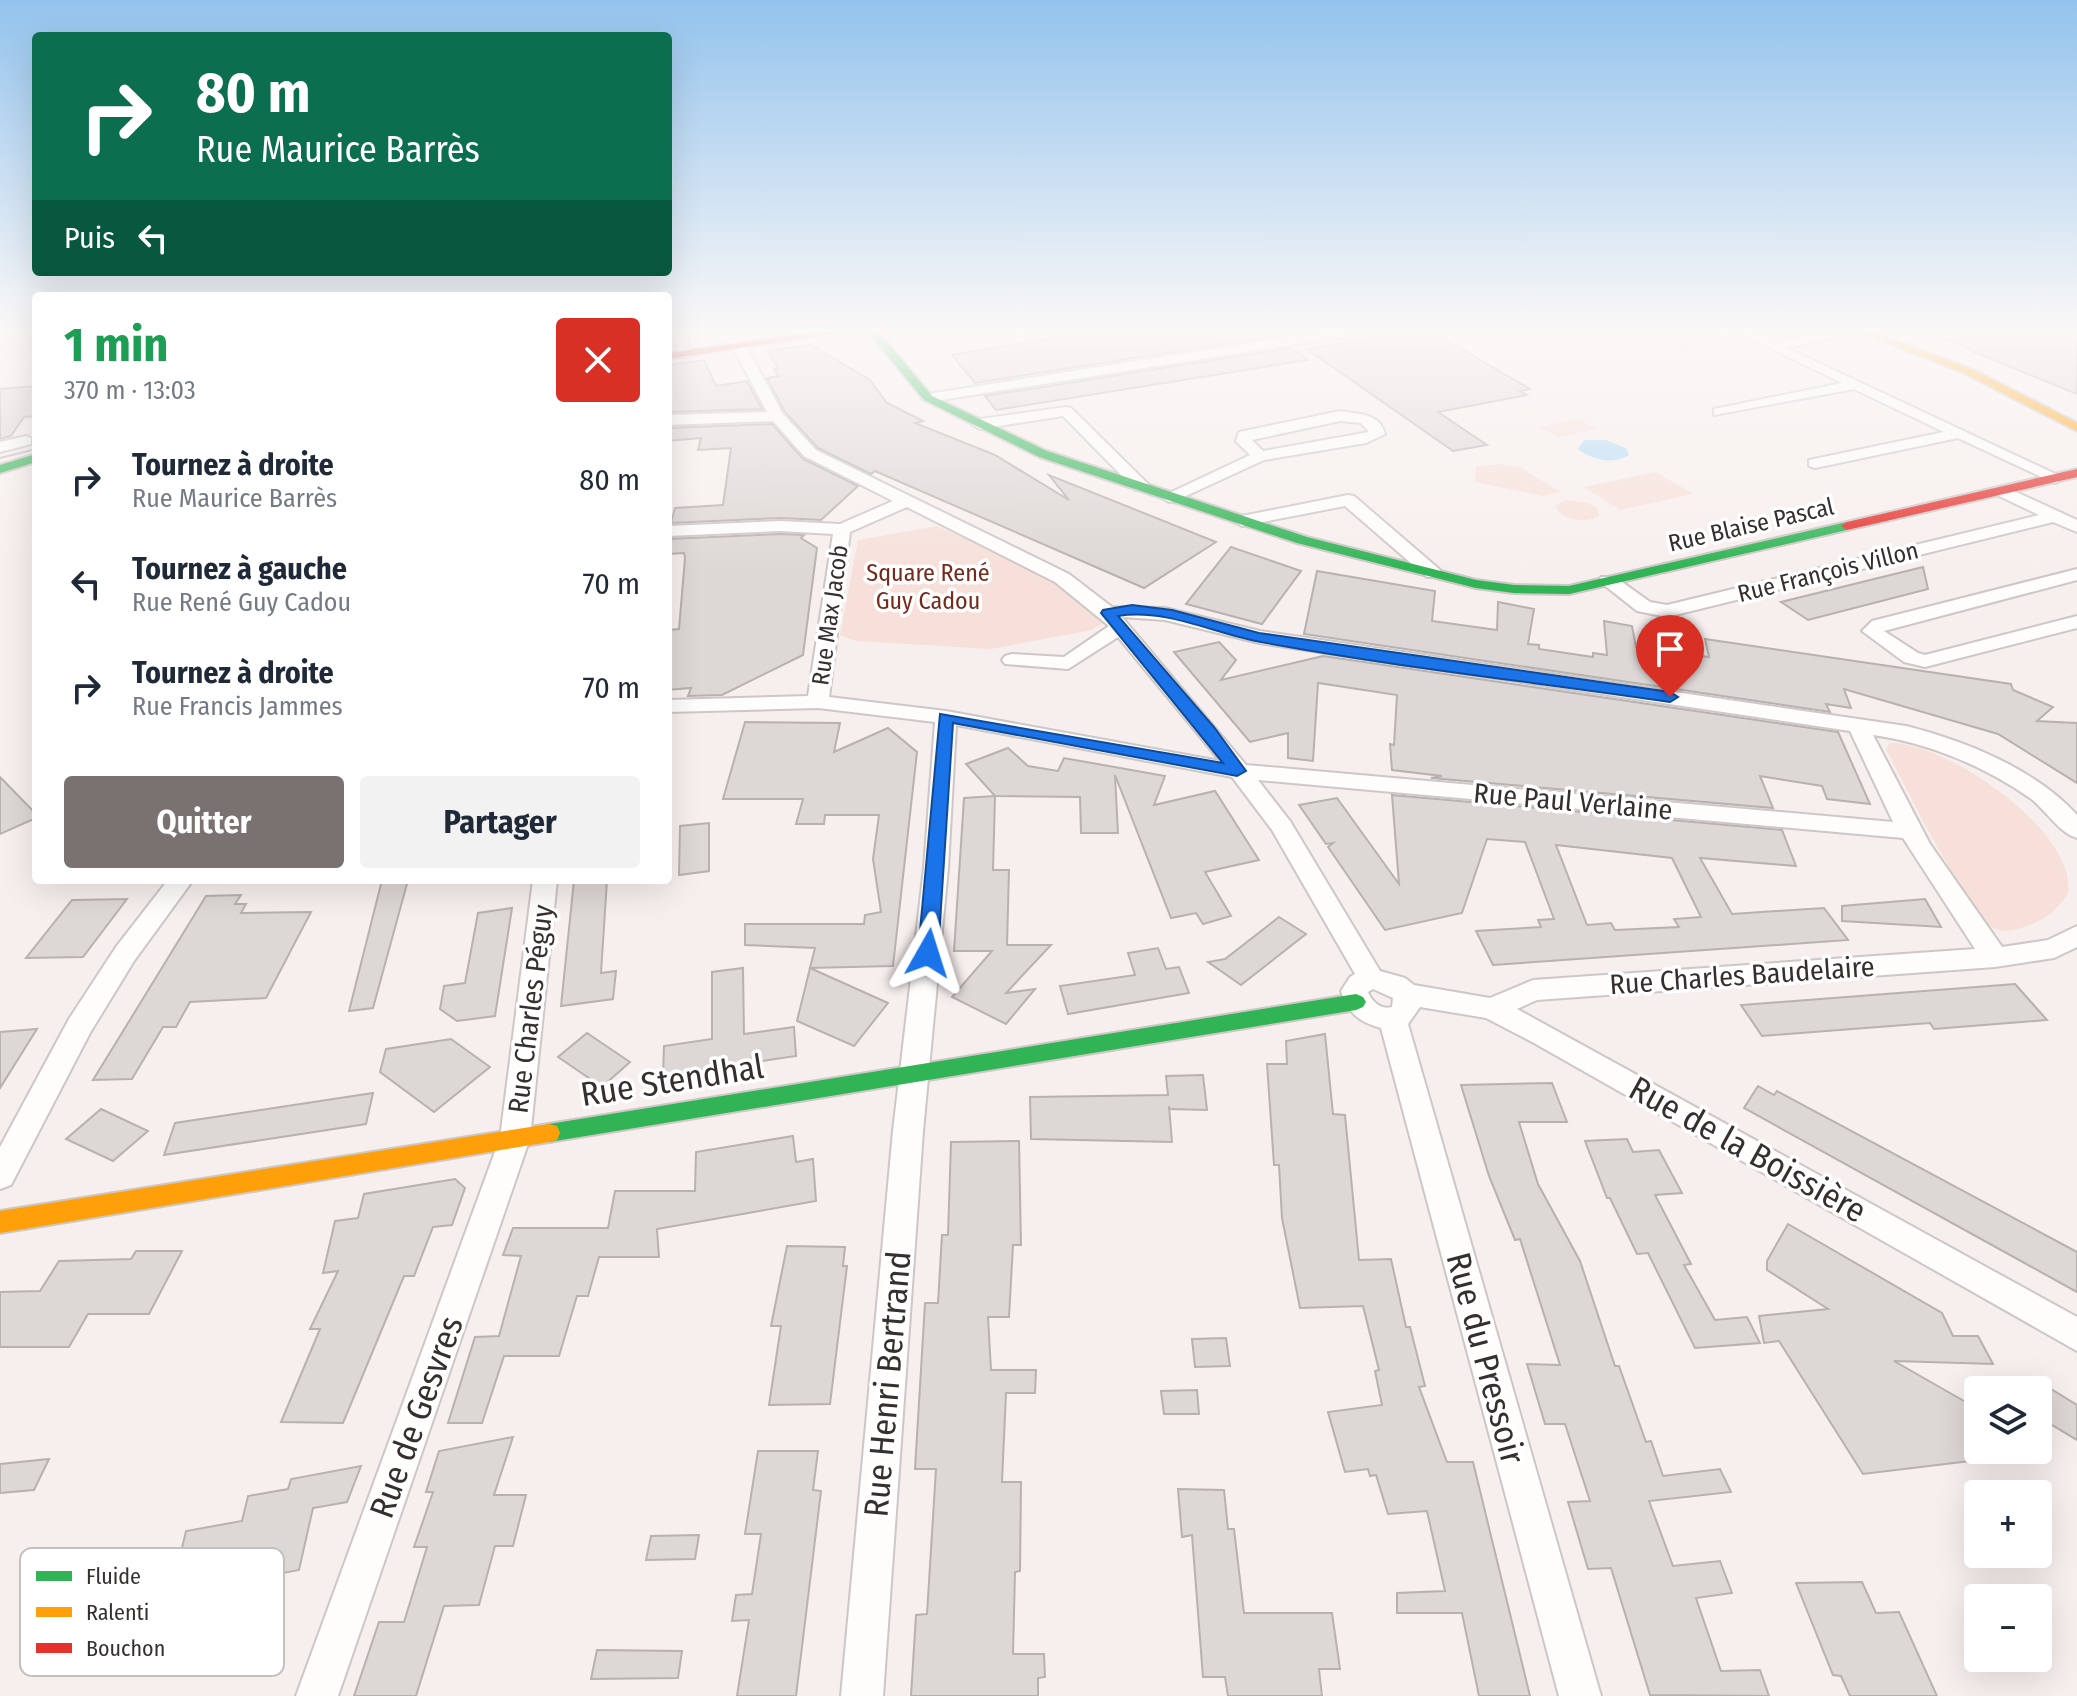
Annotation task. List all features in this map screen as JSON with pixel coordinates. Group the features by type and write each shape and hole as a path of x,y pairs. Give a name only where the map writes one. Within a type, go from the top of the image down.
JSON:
{"street":[{"path":"775,411 810,453 1062,578 1114,620 1208,731 1282,826 1371,978"},
{"name":"Rue Blaise Pascal","path":"954,411 1043,454 1302,540 1495,587 1544,591 1608,581 2077,473"},
{"name":"Rue Blaise Pascal","path":"980,424 1065,411"},
{"name":"Rue Blaise Pascal","path":"1066,411 1142,487"},
{"path":"1719,412 1723,411"},
{"path":"1912,411 2056,478"},
{"path":"2050,411 2072,422"},
{"path":"672,420 777,416"},
{"path":"1169,497 1260,456 1366,438 1377,434 1376,428 1365,419 1340,416 1244,435 1244,441 1260,456"},
{"path":"1815,463 1959,433"},
{"path":"0,468 5,457 0,449 31,440"},
{"path":"0,468 32,459"},
{"path":"2003,491 2077,527"},
{"name":"Rue Blaise Pascal","path":"1242,521 1348,500 1433,573"},
{"path":"672,531 780,526 842,529 905,502"},
{"name":"Rue François Villon","path":"1608,581 1644,607 1667,611 2055,516"},
{"name":"Rue Max Jacob","path":"818,702 842,529"},
{"path":"2077,574 1879,625 1872,631 1911,658 1925,661 2077,622"},
{"path":"1012,660 1068,663 1114,620 1132,609 1172,615 1259,637 1858,724 1906,733 1990,764 2051,805 2077,830"},
{"name":"Rue Paul Verlaine","path":"672,706 818,702 946,717 1237,771 1908,831"},
{"name":"Rue Henri Bertrand","path":"862,1696 908,1131 936,868 946,717"},
{"path":"1858,724 1908,831 1948,895 1995,957"},
{"path":"0,1176 79,1027 125,954 178,884"},
{"name":"Rue Charles Péguy","path":"515,1138 545,884"},
{"name":"Rue Charles Baudelaire","path":"1492,1009 1533,990 1995,957 2054,949 2077,935"},
{"path":"1371,978 1396,985 1400,1007 1378,1019 1364,1012 1356,1002 1354,991 1359,984 1371,978"},
{"name":"Rue Stendhal","path":"0,1222 1356,1002"},
{"name":"Rue de la Boissière","path":"1400,1007 1492,1009 1544,1035 2077,1335"},
{"name":"Rue du Pressoir","path":"1400,1007 1580,1696"},
{"name":"Rue de Gesvres","path":"317,1696 515,1138"}],"green space":[{"path":"1579,419 1597,429 1558,437 1539,427"},
{"path":"1501,464 1520,467 1560,492 1543,496 1475,482 1476,467"},
{"path":"1656,472 1693,494 1620,510 1584,487"},
{"path":"1566,500 1588,503 1598,509 1599,516 1587,520 1569,518 1555,506"},
{"name":"Square René Guy Cadou","path":"937,526 1077,589 1105,622 1092,630 991,649 856,641 840,635 858,540"},
{"path":"1890,743 1913,746 1941,756 2002,793 2029,817 2051,842 2065,868 2068,893 2057,908 2038,922 2014,930 1998,930 1986,924 1921,816 1886,749"}],"water":[{"path":"1584,440 1606,440 1626,448 1629,455 1616,460 1590,456 1578,449"}],"building":[{"path":"0,411 32,411 32,416 24,417 11,436 0,439"},
{"path":"903,411 923,421 915,423 995,455 1069,500 1049,475 1216,542 1144,588 875,471 871,474 818,448 785,412"},
{"path":"1396,411 1442,411 1438,412 1487,445 1453,451"},
{"path":"772,424 803,459 858,486 821,520 780,518 672,523 675,508 723,505 731,448 698,450 701,438 672,441 672,428"},
{"path":"804,535 801,538 817,548 803,655 722,695 688,696 691,688 672,690 672,630 679,629 685,558 684,553 672,554 672,539"},
{"path":"1231,547 1301,571 1262,624 1186,604"},
{"path":"1923,567 1928,589 1808,620 1781,602"},
{"path":"1317,571 1435,591 1432,621 1497,630 1498,602 1534,609 1528,644 1539,645 1539,649 1593,657 1593,653 1607,655 1604,621 1632,626 1636,647 1709,657 1705,639 2011,684 2013,690 2053,707 2037,721 2077,723 2077,783 1998,734 1844,689 1851,708 1826,704 1830,712 1304,634"},
{"path":"1219,642 1236,660 1221,680 1323,656 1838,732 1870,804 1827,799 1822,786 1760,776 1773,808 1431,778 1442,776 1392,770 1390,744 1394,745 1397,695 1318,683 1313,761 1288,758 1288,733 1250,742 1174,652"},
{"path":"745,722 840,723 834,752 888,728 917,752 893,966 810,968 815,948 745,945 745,924 864,924 865,915 881,912 873,859 879,815 825,815 824,824 796,824 803,799 723,799"},
{"path":"1008,748 1028,766 1058,771 1064,758 1165,776 1154,805 1215,791 1259,860 1205,872 1231,916 1203,924 1196,913 1171,918 1115,775 1118,833 1081,833 1080,797 995,796 966,764"},
{"path":"0,777 32,810 32,820 0,834"},
{"path":"1392,795 1782,830 1796,866 1700,858 1732,914 1824,908 1848,940 1493,965 1476,931 1541,927 1538,920 1554,919 1525,842 1487,839 1462,913 1385,930 1328,847 1333,843 1326,844 1299,805 1337,798 1399,884","holes":["1556,845 1672,858 1701,917 1674,919 1679,927 1615,930 1611,923 1587,925"]},
{"path":"995,796 993,870 1009,870 1007,945 1051,945 1006,993 1035,989 1006,1024 952,997 992,951 954,951 964,798"},
{"path":"709,823 709,871 679,875 680,826"},
{"path":"381,884 407,884 373,1008 349,1011"},
{"path":"574,884 607,884 601,973 616,971 613,999 561,1006"},
{"path":"241,895 235,904 246,904 241,913 311,912 266,998 190,1002 176,1027 163,1027 132,1079 93,1080 206,896"},
{"path":"127,899 83,957 26,958 72,900"},
{"path":"1925,899 1941,927 1842,921 1842,906"},
{"path":"512,908 495,1016 457,1021 440,1009 444,986 465,983 478,913"},
{"path":"1279,917 1306,934 1241,985 1208,962 1225,959"},
{"path":"1158,948 1166,969 1179,967 1189,993 1068,1014 1060,986 1135,975 1128,953"},
{"path":"743,968 744,1034 794,1027 796,1056 663,1076 664,1046 712,1039 712,972"},
{"path":"810,968 888,1003 854,1046 797,1021"},
{"path":"2015,984 2047,1020 1934,1029 1930,1023 1762,1036 1741,1005"},
{"path":"37,1029 0,1088 0,1032"},
{"path":"587,1033 630,1062 602,1087 558,1057"},
{"path":"1325,1034 1333,1114 1345,1115 1359,1260 1391,1259 1406,1327 1410,1327 1425,1386 1419,1387 1447,1462 1473,1462 1530,1696 1479,1696 1462,1613 1397,1613 1397,1593 1445,1591 1427,1511 1388,1514 1376,1475 1370,1476 1368,1469 1345,1472 1328,1412 1382,1405 1375,1371 1379,1370 1363,1306 1300,1308 1282,1218 1279,1165 1274,1165 1267,1064 1287,1064 1286,1041"},
{"path":"451,1039 490,1067 434,1112 380,1072 386,1049"},
{"path":"1203,1075 1207,1110 1169,1109 1172,1142 1031,1139 1030,1097 1168,1095 1166,1076"},
{"path":"1552,1083 1567,1122 1519,1122 1538,1184 1580,1261 1615,1366 1619,1366 1646,1442 1651,1441 1663,1476 1720,1469 1731,1492 1649,1501 1673,1566 1720,1561 1732,1593 1696,1598 1721,1671 1760,1670 1769,1696 1650,1695 1611,1568 1588,1569 1568,1502 1590,1501 1565,1424 1545,1424 1527,1364 1560,1365 1520,1239 1515,1240 1489,1176 1461,1085"},
{"path":"1758,1086 1774,1095 1777,1091 2077,1252 2077,1292 1744,1108"},
{"path":"373,1093 366,1124 164,1155 175,1123"},
{"path":"101,1109 148,1131 113,1161 66,1139"},
{"path":"793,1136 796,1162 813,1159 816,1201 657,1229 659,1257 599,1257 588,1296 577,1296 559,1356 504,1356 482,1423 448,1423 475,1337 499,1336 521,1256 503,1255 513,1228 608,1228 615,1191 695,1191 696,1152"},
{"path":"1627,1139 1633,1152 1659,1150 1682,1193 1655,1195 1691,1264 1684,1265 1715,1320 1747,1317 1760,1343 1695,1348 1648,1253 1637,1254 1610,1198 1607,1198 1585,1141"},
{"path":"1019,1141 1021,1245 1013,1245 1009,1317 988,1317 991,1370 1036,1370 1035,1393 1006,1393 1002,1482 1021,1482 1020,1571 1015,1572 1013,1654 1044,1654 1045,1677 1038,1678 1038,1696 911,1696 916,1615 927,1614 936,1469 915,1469 925,1303 938,1303 942,1235 948,1235 951,1142"},
{"path":"455,1179 465,1188 452,1225 433,1227 414,1276 404,1276 343,1423 281,1422 320,1329 310,1329 338,1271 323,1273 335,1221 358,1218 364,1194"},
{"path":"1788,1224 1942,1313 1953,1336 1978,1336 1993,1364 1894,1361 1964,1401 1964,1462 1863,1474 1779,1341 1764,1343 1759,1316 1828,1309 1767,1270 1767,1261"},
{"path":"787,1246 845,1247 843,1266 847,1266 830,1404 769,1405 781,1326 771,1326"},
{"path":"136,1251 182,1251 149,1314 88,1314 69,1347 0,1347 0,1292 40,1291 59,1261 131,1259"},
{"path":"1226,1338 1230,1366 1195,1367 1192,1339"},
{"path":"1197,1390 1199,1414 1164,1414 1161,1391"},
{"path":"2052,1390 2077,1405 2077,1440 2052,1425"},
{"path":"513,1437 494,1495 526,1495 513,1546 495,1546 479,1605 444,1606 416,1696 354,1696 379,1622 404,1622 427,1547 414,1547 433,1492 426,1492 439,1451"},
{"path":"758,1451 818,1451 813,1490 821,1491 796,1696 737,1696 749,1620 732,1621 736,1595 752,1594 761,1534 745,1534"},
{"path":"49,1459 34,1490 0,1493 0,1464"},
{"path":"361,1466 347,1502 313,1508 299,1570 284,1573 284,1548 182,1548 186,1531 242,1521 248,1496 288,1489 291,1479"},
{"path":"1178,1489 1224,1490 1228,1529 1234,1529 1244,1613 1332,1613 1340,1669 1319,1669 1322,1696 1228,1696 1225,1677 1203,1677 1192,1535 1182,1537"},
{"path":"699,1535 695,1559 646,1560 651,1536"},
{"path":"1862,1582 1876,1613 1899,1612 1937,1696 1850,1696 1841,1676 1833,1675 1796,1583"},
{"path":"597,1650 682,1651 678,1678 591,1679"}],"tram line":[{"path":"0,458 32,450"}],"traffic: fast":[{"path":"955,411 1043,454 1302,540 1476,584 1514,589 1569,590 1847,526"},
{"path":"0,469 32,459"},
{"path":"549,1133 1356,1002"}],"traffic: slow":[{"path":"2045,411 2077,428"},
{"path":"0,1222 549,1133"}],"traffic: jam":[{"path":"1847,526 2077,473"}],"route":[{"path":"928,953 946,717 1237,771 1208,731 1108,613 1132,609 1172,615 1259,637 1670,697"}]}
